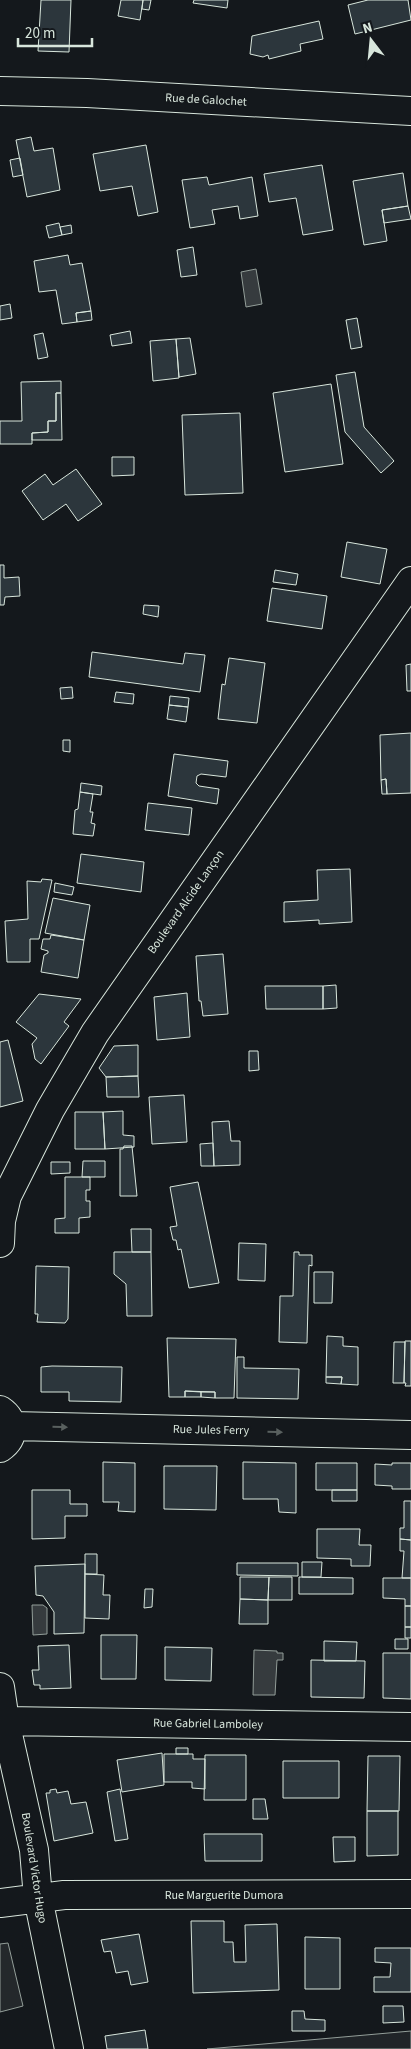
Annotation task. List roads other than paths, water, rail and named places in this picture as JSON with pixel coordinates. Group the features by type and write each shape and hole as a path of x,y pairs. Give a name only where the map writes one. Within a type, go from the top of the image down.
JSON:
{"street":[{"name":"Rue de Galochet","path":"0,90 107,94 411,112"},
{"name":"Boulevard Alcide Lançon","path":"0,1242 3,1193 95,1033 411,581"},
{"name":"Rue Jules Ferry","path":"4,1428 411,1435"},
{"name":"Boulevard Victor Hugo","path":"0,1687 34,1850 38,1898 69,2049"},
{"name":"Rue Gabriel Lamboley","path":"6,1721 411,1727"},
{"name":"Rue Marguerite Dumora","path":"0,1903 64,1895 411,1894"}]}
